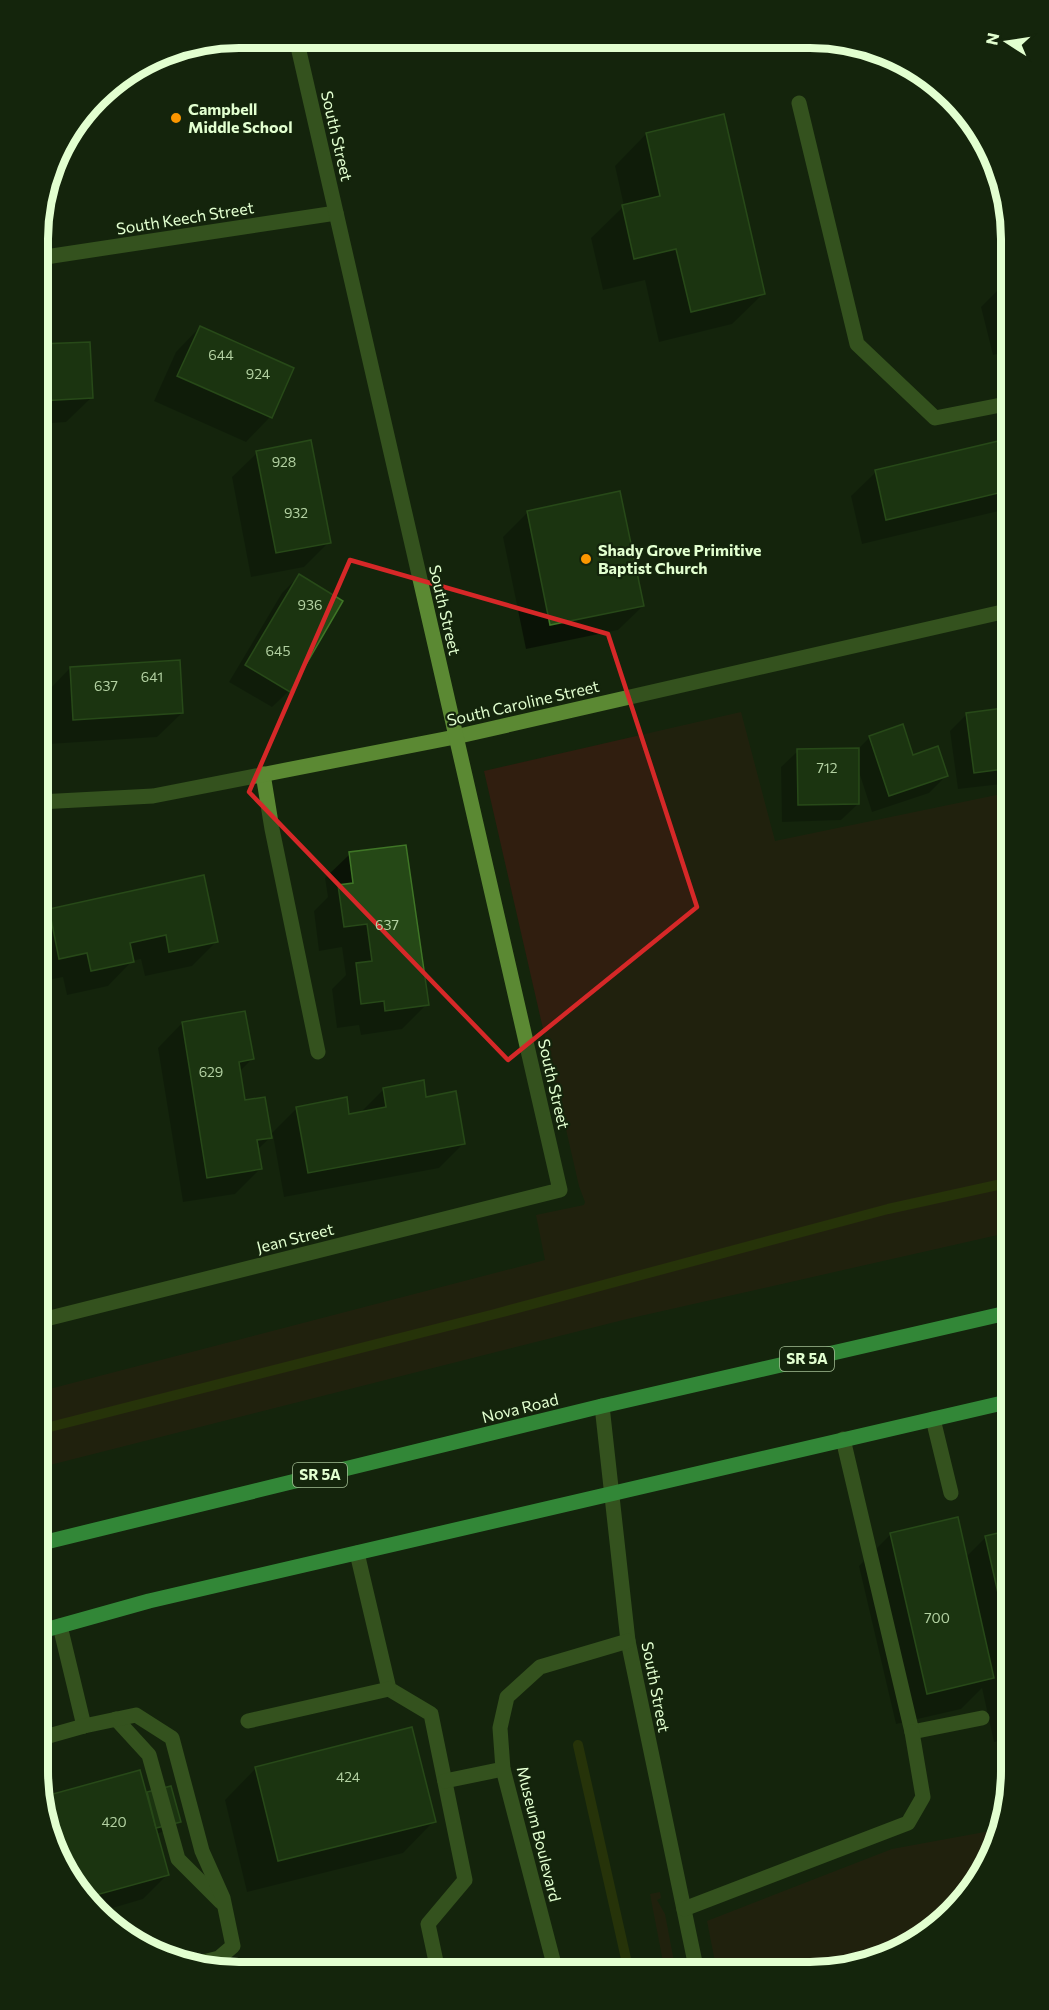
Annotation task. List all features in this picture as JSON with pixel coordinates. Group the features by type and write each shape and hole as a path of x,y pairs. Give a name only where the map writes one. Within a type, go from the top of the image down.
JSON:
{"main road":[{"name":"Nova Road","path":"48,1542 602,1406 1001,1314"},
{"path":"48,1629 148,1601 1001,1403"}],"street":[{"name":"South Street","path":"298,48 560,1190"},
{"path":"800,103 857,344 935,418 1001,405"},
{"name":"South Keech Street","path":"48,257 336,213"},
{"name":"South Caroline Street","path":"48,801 153,795 455,737 1001,612"},
{"path":"263,774 272,829 318,1052"},
{"name":"Jean Street","path":"48,1318 560,1190"},
{"name":"South Street","path":"602,1406 628,1641 694,1962"},
{"path":"933,1419 951,1493"},
{"path":"684,1909 908,1823 923,1797 912,1732 843,1439"},
{"path":"357,1553 389,1689"},
{"path":"60,1626 84,1726"},
{"name":"Museum Boulevard","path":"553,1962 503,1768 500,1728 507,1697 540,1667 628,1641"},
{"path":"248,1721 389,1689 431,1714 465,1880 428,1924 436,1962"},
{"path":"48,1736 136,1715 172,1737 202,1851 223,1898 233,1946 219,1958 212,1960"},
{"path":"116,1719 149,1755 178,1859 225,1906"},
{"path":"912,1732 982,1719"},
{"path":"445,1781 503,1768"}],"highlighted area":[{"path":"350,560 608,634 697,907 508,1060 249,792"}],"shaded area":[{"path":"741,712 775,841 1001,794 1001,1234 627,1319 48,1465 48,1389 545,1260 536,1215 584,1205 484,771"},
{"path":"992,1831 969,1877 945,1906 926,1923 883,1947 848,1958 823,1962 715,1962 707,1921 892,1849"},
{"path":"660,1892 661,1898 657,1900 665,1914 674,1962 663,1962 650,1894"}],"building":[{"path":"724,114 765,294 691,312 676,249 634,259 622,205 660,196 646,133"},
{"path":"200,326 294,368 272,418 177,376"},
{"path":"90,342 93,398 48,400 48,344"},
{"path":"311,440 331,543 276,553 256,451"},
{"path":"1001,440 1001,492 886,520 875,470"},
{"name":"Shady Grove Primitive Baptist Church","path":"620,491 644,606 550,625 527,511"},
{"path":"299,574 343,601 290,692 245,665"},
{"path":"180,660 183,713 73,720 70,667"},
{"path":"1001,708 1001,769 974,773 966,713"},
{"path":"903,724 913,755 938,746 948,776 889,796 869,736"},
{"path":"859,748 859,804 798,805 797,749"},
{"path":"406,845 429,1005 385,1011 384,1001 361,1004 356,963 372,961 367,924 344,927 338,885 353,883 349,852"},
{"path":"204,875 218,942 169,952 166,935 130,943 134,962 91,971 87,953 59,959 49,909"},
{"path":"245,1011 254,1059 239,1062 245,1100 265,1097 272,1138 257,1140 262,1169 207,1178 182,1022"},
{"path":"424,1080 426,1097 456,1091 465,1144 308,1173 296,1107 347,1097 349,1114 386,1107 383,1088"},
{"path":"958,1517 994,1678 927,1694 890,1533"},
{"path":"1001,1532 1001,1606 985,1536"},
{"path":"412,1727 436,1822 278,1861 255,1767"},
{"path":"140,1770 169,1875 95,1895 68,1856 58,1833 50,1795"},
{"path":"171,1786 181,1822 156,1828 147,1792"}],"waterway":[{"path":"48,1427 495,1314 888,1209 1001,1184"},
{"path":"578,1745 627,1962"}],"place":[{"name":"Campbell Middle School","path":"176,118"},
{"name":"Shady Grove Primitive Baptist Church","path":"586,559"}]}
